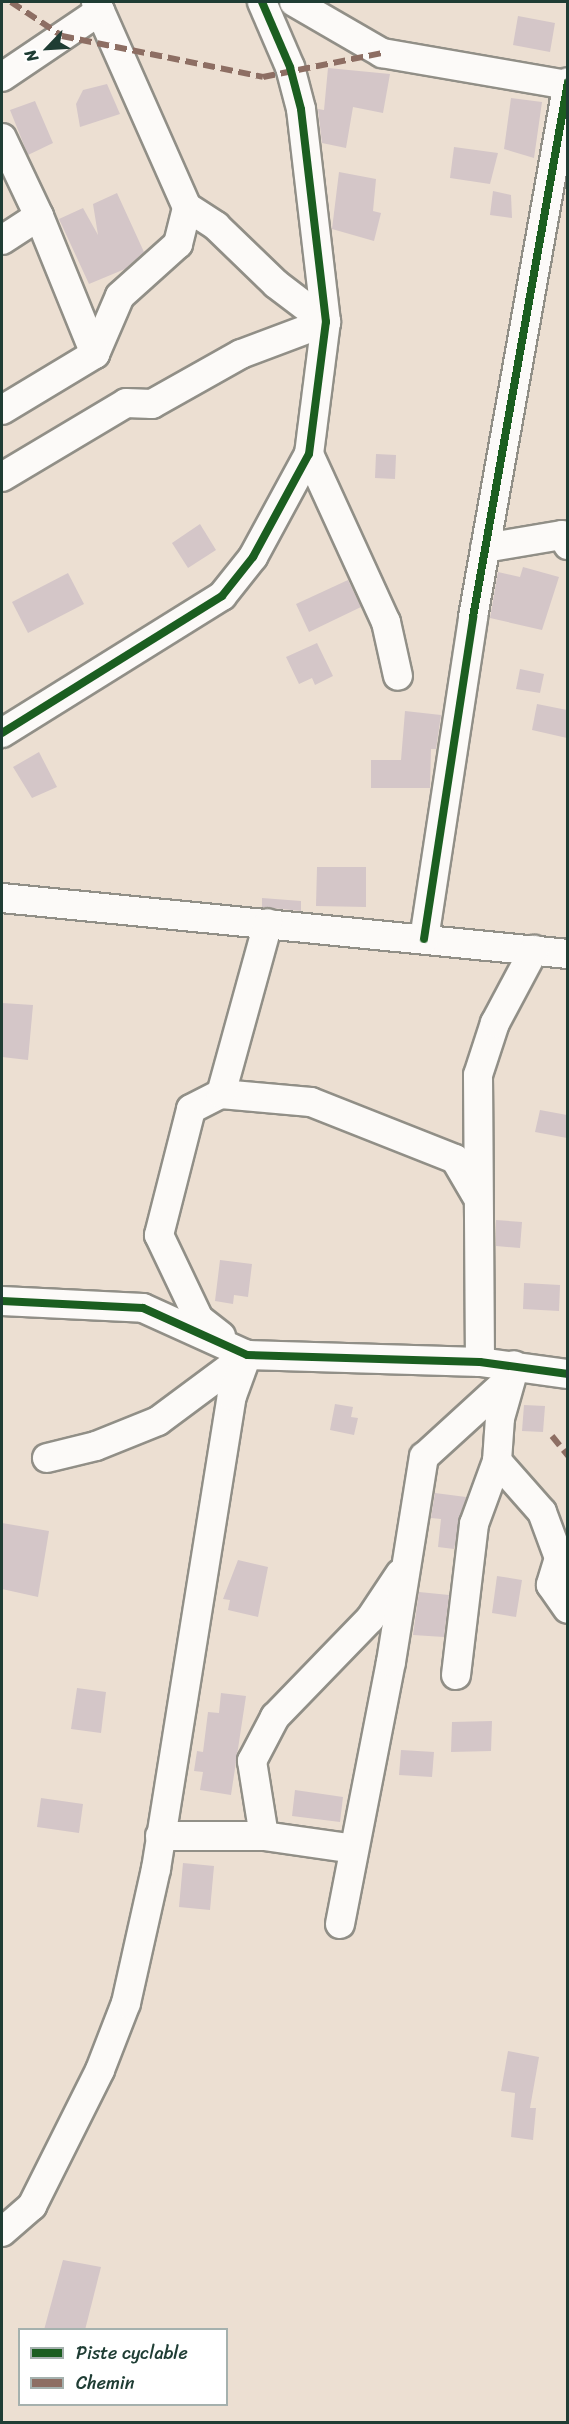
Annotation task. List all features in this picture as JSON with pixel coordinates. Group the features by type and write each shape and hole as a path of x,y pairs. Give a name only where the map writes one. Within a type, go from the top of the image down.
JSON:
{"street":[{"path":"2,734 222,596 252,557 309,454 326,322 301,109 290,67 262,2"},
{"path":"294,2 382,53 567,84 485,548 424,939"},
{"path":"2,77 98,6 187,207 216,226 276,284 326,322"},
{"path":"2,138 39,216 95,354"},
{"path":"2,410 95,354 120,296 178,244 187,207"},
{"path":"2,240 39,216"},
{"path":"2,477 126,403 152,404 241,354 326,322"},
{"path":"309,454 386,622 398,676"},
{"path":"485,548 562,535 567,545"},
{"path":"2,898 567,954"},
{"path":"221,1094 268,923"},
{"path":"480,1362 477,1196 478,1075 495,1023 534,951"},
{"path":"247,1354 199,1319 159,1234 191,1109 221,1094 311,1102 455,1159 477,1196"},
{"path":"2,1301 143,1308 247,1354 480,1362 567,1374"},
{"path":"47,1458 96,1446 158,1421 247,1354"},
{"path":"2,2232 32,2206 100,2070 126,2003 160,1836 230,1407 247,1354"},
{"path":"456,1675 474,1524 497,1461 500,1418 514,1365"},
{"path":"340,1924 424,1457 505,1383 514,1365"},
{"path":"497,1461 542,1512 559,1558 551,1585 567,1609"},
{"path":"264,1836 252,1761 275,1717 370,1619 405,1567"},
{"path":"160,1836 264,1836 354,1849"}],"building":[{"path":"518,16 555,23 550,52 513,45"},
{"path":"328,68 390,74 383,113 353,107 346,148 322,143 318,109 324,110"},
{"path":"107,84 120,114 80,127 76,104 83,90"},
{"path":"511,98 542,102 534,158 504,149"},
{"path":"35,101 53,143 28,155 10,110"},
{"path":"454,147 498,153 490,184 450,178"},
{"path":"339,172 376,179 373,211 381,213 374,241 332,229"},
{"path":"493,191 511,195 512,218 490,215"},
{"path":"117,193 144,252 125,269 89,284 59,219 83,208 98,235 93,204"},
{"path":"376,454 396,455 395,479 375,478"},
{"path":"200,524 216,550 188,568 172,543"},
{"path":"523,567 559,577 542,630 490,618 498,572 520,577"},
{"path":"68,573 84,604 28,633 12,602"},
{"path":"348,580 361,607 309,632 296,604"},
{"path":"317,643 333,676 315,685 312,678 299,684 286,657"},
{"path":"520,669 544,674 540,693 516,689"},
{"path":"537,704 567,710 567,738 532,730"},
{"path":"405,711 441,715 436,749 431,749 430,788 371,788 371,760 401,760"},
{"path":"39,752 57,787 32,798 13,767"},
{"path":"317,867 366,867 366,907 316,906"},
{"path":"262,898 301,901 301,911 262,907"},
{"path":"2,1003 33,1005 28,1060 2,1057"},
{"path":"540,1110 567,1115 567,1138 535,1132"},
{"path":"496,1220 522,1222 520,1248 496,1246"},
{"path":"220,1260 252,1264 248,1297 234,1295 233,1304 215,1301"},
{"path":"524,1283 560,1285 559,1311 523,1309"},
{"path":"335,1404 353,1407 351,1417 358,1418 354,1435 330,1430"},
{"path":"524,1405 545,1406 543,1432 522,1431"},
{"path":"435,1493 466,1497 454,1549 438,1547 441,1519 431,1518"},
{"path":"2,1523 49,1531 38,1597 2,1589"},
{"path":"238,1560 268,1567 258,1617 228,1610 230,1600 223,1599"},
{"path":"497,1576 522,1580 516,1617 492,1613"},
{"path":"419,1592 449,1595 444,1637 413,1635"},
{"path":"77,1688 106,1692 101,1733 71,1729"},
{"path":"221,1693 246,1696 231,1795 200,1790 203,1772 194,1771 197,1751 203,1752 208,1712 219,1713"},
{"path":"492,1721 491,1751 451,1752 452,1722"},
{"path":"401,1750 434,1752 432,1777 399,1775"},
{"path":"295,1790 343,1797 340,1822 292,1816"},
{"path":"41,1798 83,1804 79,1833 37,1827"},
{"path":"183,1863 214,1866 210,1910 179,1907"},
{"path":"508,2051 539,2057 530,2108 536,2108 533,2140 511,2137 515,2093 501,2091"},
{"path":"63,2260 101,2267 86,2328 45,2328"}],"marked path":[{"path":"11,2 62,36 263,77 382,53"},
{"path":"552,1436 568,1456"}],"cycle path":[{"path":"2,733 222,596 253,557 309,454 326,322 301,109 290,67 262,2"},
{"path":"424,939 473,617 568,82"},
{"path":"2,1301 143,1308 247,1355 480,1362 568,1374"}]}
